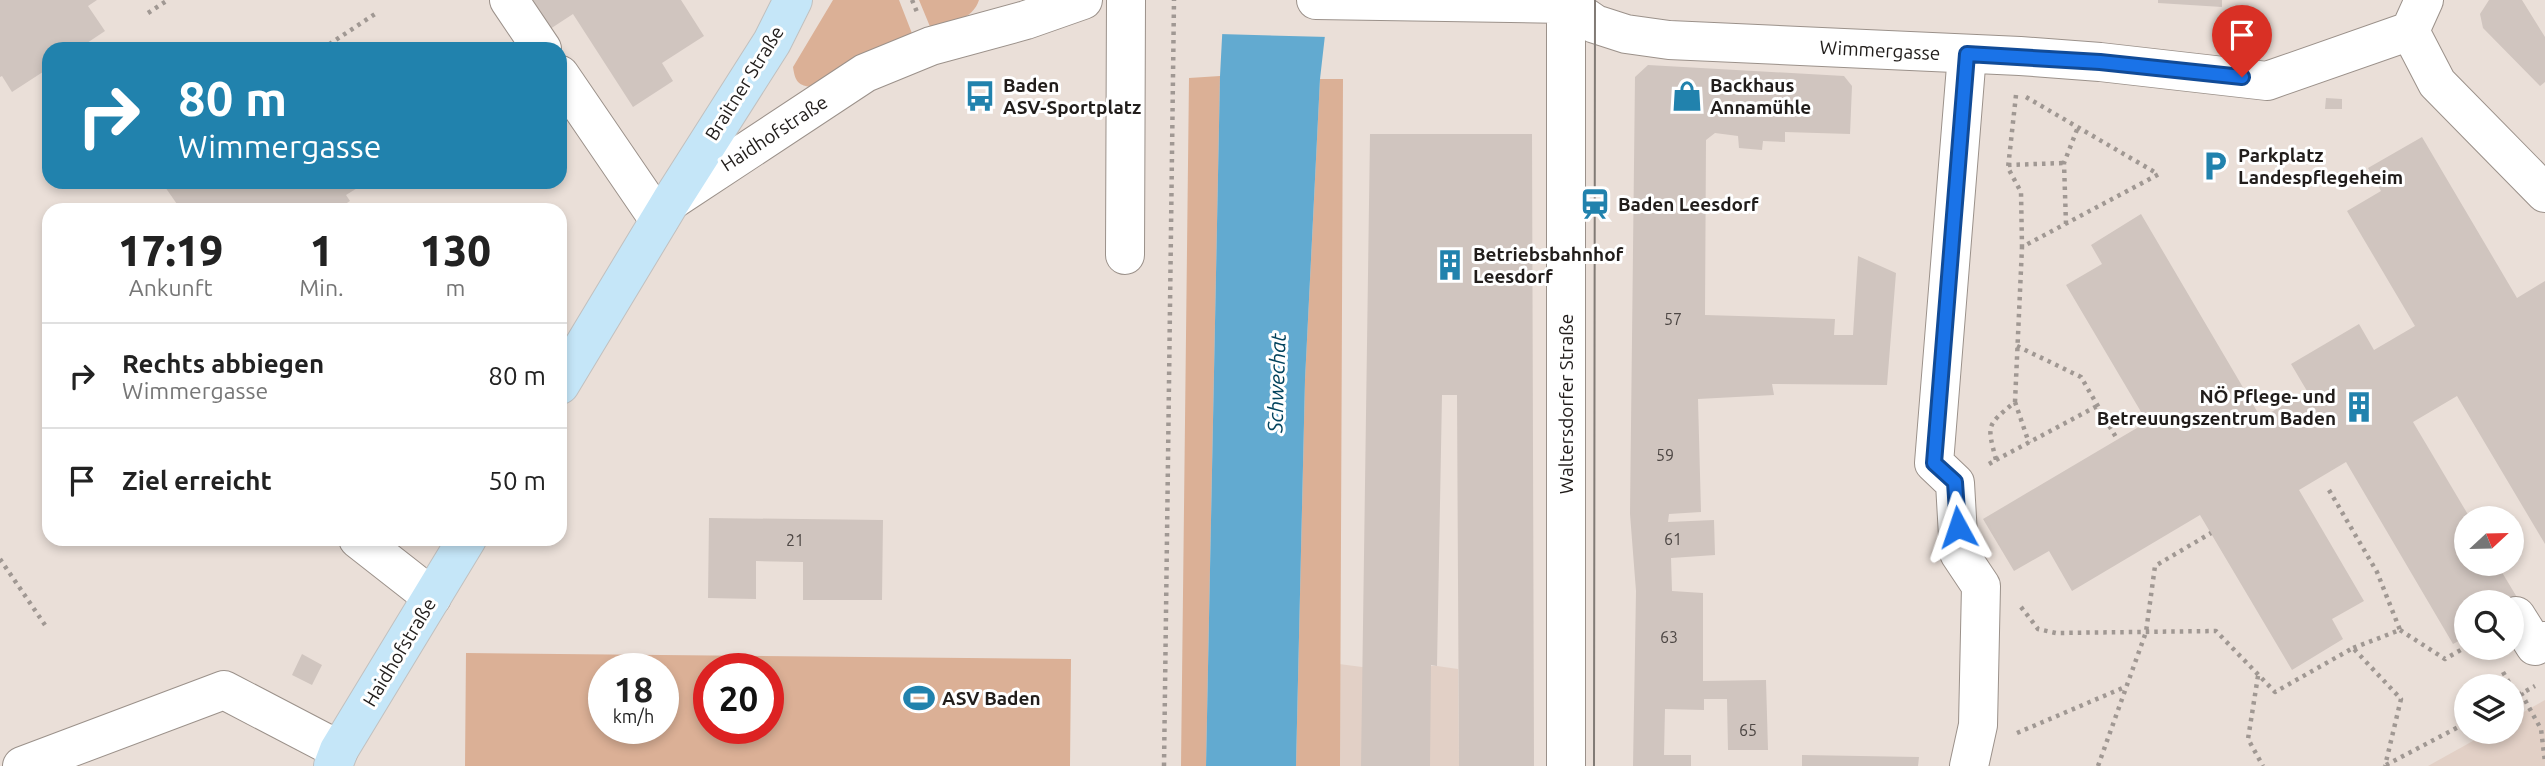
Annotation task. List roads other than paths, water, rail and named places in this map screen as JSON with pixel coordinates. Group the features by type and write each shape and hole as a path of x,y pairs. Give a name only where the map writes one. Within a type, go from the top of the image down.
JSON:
{"main road":[{"name":"Braitner Straße","path":"665,211 772,42 793,0"},
{"name":"Haidhofstraße","path":"567,373 665,211"},
{"name":"Haidhofstraße","path":"336,758 463,546"}],"street":[{"path":"509,0 537,42"},
{"name":"Haidhofstraße","path":"665,211 865,73 931,46 1026,20 1083,0"},
{"path":"1125,255 1126,0"},
{"path":"1317,0 1566,2"},
{"name":"Wimmergasse","path":"1566,2 1595,24 1626,34 1658,38 2100,62 2267,81 2417,15"},
{"name":"Waltersdorfer Straße","path":"1566,2 1566,766"},
{"path":"2417,15 2437,83 2545,193"},
{"path":"1967,54 1934,463 1955,482 1959,553 1981,586 1978,725 1969,766"},
{"path":"567,84 665,211"},
{"path":"367,546 432,597"},
{"path":"2524,629 2535,646 2545,641"},
{"path":"22,766 224,690 336,758"}],"water":[{"name":"Schwechat","path":"1224,0 1329,0 1320,79 1305,380 1296,766 1206,766 1220,76"}],"tram line":[{"path":"1594,766 1595,0"}],"place":[{"name":"Baden ASV-Sportplatz","path":"980,96"},
{"name":"Backhaus Annamühle","path":"1687,96"},
{"name":"Parkplatz Landespflegeheim","path":"2215,166"},
{"name":"Baden Leesdorf","path":"1595,204"},
{"name":"Betriebsbahnhof Leesdorf","path":"1450,265"},
{"name":"NÖ Pflege- und Betreuungszentrum Baden","path":"2359,407"},
{"name":"ASV Baden","path":"919,698"}]}
